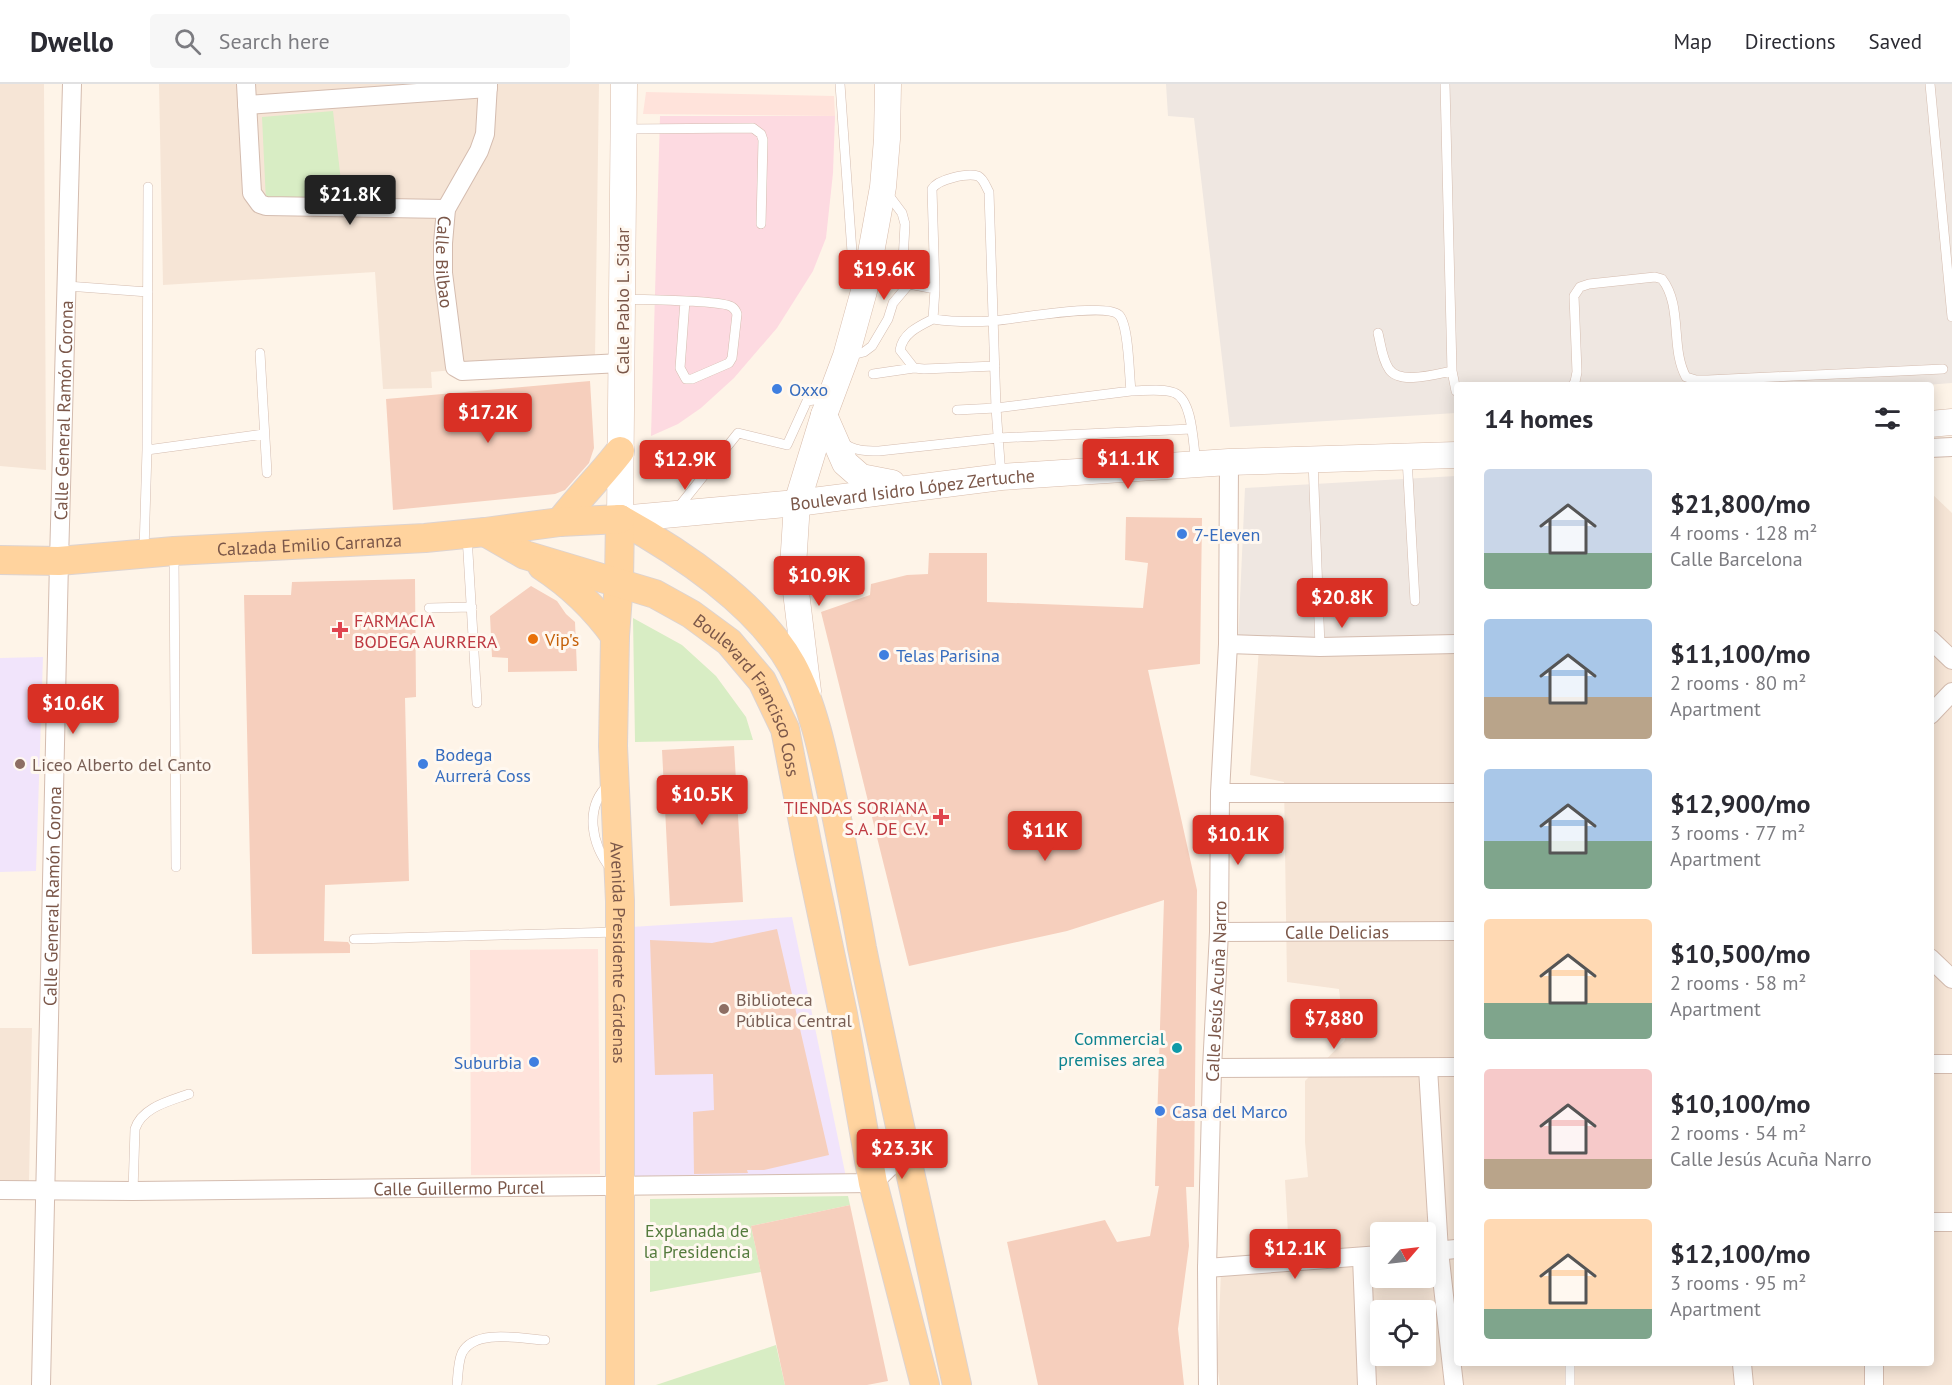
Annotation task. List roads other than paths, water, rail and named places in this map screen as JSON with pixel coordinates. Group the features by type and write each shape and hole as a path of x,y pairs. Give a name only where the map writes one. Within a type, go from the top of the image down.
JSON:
{"main road":[{"path":"560,522 578,498 603,475 620,452"},
{"name":"Calzada Emilio Carranza","path":"0,560 59,561 476,533 560,522 620,519"},
{"name":"Avenida Presidente Cárdenas","path":"620,519 615,636 615,778 620,932 620,1385"},
{"name":"Boulevard Francisco Coss","path":"620,519 650,535 685,559 759,620 792,665 811,712 826,763 892,1091 957,1385"},
{"name":"Boulevard Francisco Coss","path":"476,533 525,555 655,594 691,614 729,642 762,681 785,729 843,1014 873,1183 925,1385"},
{"path":"525,555 558,576 583,598 600,614 615,636"},
{"path":"809,853 859,984 873,1000"},
{"path":"843,1014 854,1011 864,1015 892,1091"}],"street":[{"name":"Calle General Ramón Corona","path":"41,1385 72,84"},
{"path":"246,84 252,193 260,204 266,206 447,209"},
{"name":"Calle Pablo L. Sidar","path":"620,519 624,84"},
{"path":"811,712 793,567 796,503 829,416 864,291 883,187 888,84"},
{"path":"247,105 488,86"},
{"name":"Calle Bilbao","path":"488,86 485,135 479,151 447,209 442,243 453,363 457,370 462,371 621,363"},
{"path":"829,416 845,463 861,477 910,487"},
{"path":"1934,424 1952,422"},
{"path":"1934,448 1952,447"},
{"name":"Boulevard Isidro López Zertuche","path":"620,519 796,503 1002,477 1229,462 1454,455"},
{"name":"Calle Jesús Acuña Narro","path":"1208,1385 1207,1268 1212,1068 1219,932 1220,793 1228,644 1229,462"},
{"path":"1934,643 1952,660"},
{"path":"1228,644 1320,647 1454,644"},
{"path":"1934,711 1952,692"},
{"path":"1220,793 1454,793"},
{"name":"Calle Delicias","path":"1219,932 1454,931"},
{"path":"1934,962 1952,979"},
{"path":"1934,1064 1952,1064"},
{"path":"1212,1068 1454,1067"},
{"path":"1428,1068 1440,1250 1454,1385"},
{"path":"873,1183 906,1151"},
{"name":"Calle Guillermo Purcel","path":"0,1190 133,1191 873,1183"},
{"path":"1934,1222 1952,1222"},
{"path":"1207,1268 1370,1256"},
{"path":"1367,1385 1370,1288"},
{"path":"1742,1366 1744,1385"},
{"path":"1874,1366 1874,1385"}],"lane":[{"path":"840,84 854,280 864,291"},
{"path":"1445,84 1452,371 1454,382"},
{"path":"1930,84 1952,317"},
{"path":"623,129 753,128 758,131 763,140 761,224"},
{"path":"933,319 935,289 932,189 936,183 944,179 976,176 981,178 989,192 996,408 1002,477"},
{"path":"143,555 147,450 148,187"},
{"path":"883,187 902,213 905,224 903,261 909,284"},
{"path":"1575,382 1577,372 1574,296 1580,287 1589,284 1655,278 1662,279 1668,286 1680,366 1686,377 1695,380 1944,369"},
{"path":"909,284 935,289"},
{"path":"846,356 864,352 872,346 888,319 893,303 909,284"},
{"path":"67,286 148,292"},
{"path":"622,299 685,302 727,305 732,307 737,314 732,358 729,363 692,380 686,379 680,368 685,302"},
{"path":"914,368 900,350 902,344 911,331 933,319 951,322 994,321 1110,310 1120,316 1126,328 1131,391"},
{"path":"1378,333 1385,362 1390,372 1401,378 1452,371"},
{"path":"260,352 267,472"},
{"path":"873,374 914,368 995,366"},
{"path":"1820,374 1821,382"},
{"path":"957,410 996,408 1131,391 1174,393 1185,401 1190,414 1196,464"},
{"path":"673,514 738,433 787,445 807,401 829,416 850,448 861,451 998,438 1191,429"},
{"path":"147,450 264,434"},
{"path":"1407,458 1416,601"},
{"path":"1313,460 1320,647"},
{"path":"476,533 472,606 477,703"},
{"path":"174,552 176,867"},
{"path":"429,608 472,606"},
{"path":"354,939 620,932"},
{"path":"133,1191 137,1123 148,1112 189,1094"},
{"path":"457,1385 461,1355 467,1346 476,1340 486,1337 546,1340"},
{"path":"1570,1366 1570,1385"}],"place":[{"name":"Oxxo","path":"777,389"},
{"name":"7-Eleven","path":"1182,534"},
{"name":"FARMACIA BODEGA AURRERA","path":"340,630"},
{"name":"Vip's","path":"533,639"},
{"name":"Telas Parisina","path":"884,655"},
{"name":"Liceo Alberto del Canto","path":"20,764"},
{"name":"Bodega Aurrerá Coss","path":"423,764"},
{"name":"TIENDAS SORIANA S.A. DE C.V.","path":"941,817"},
{"name":"Biblioteca Pública Central","path":"724,1009"},
{"name":"Commercial premises area","path":"1177,1048"},
{"name":"Suburbia","path":"534,1062"},
{"name":"Casa del Marco","path":"1160,1111"}],"park label":[{"name":"Explanada de la Presidencia","path":"697,1240"}]}
